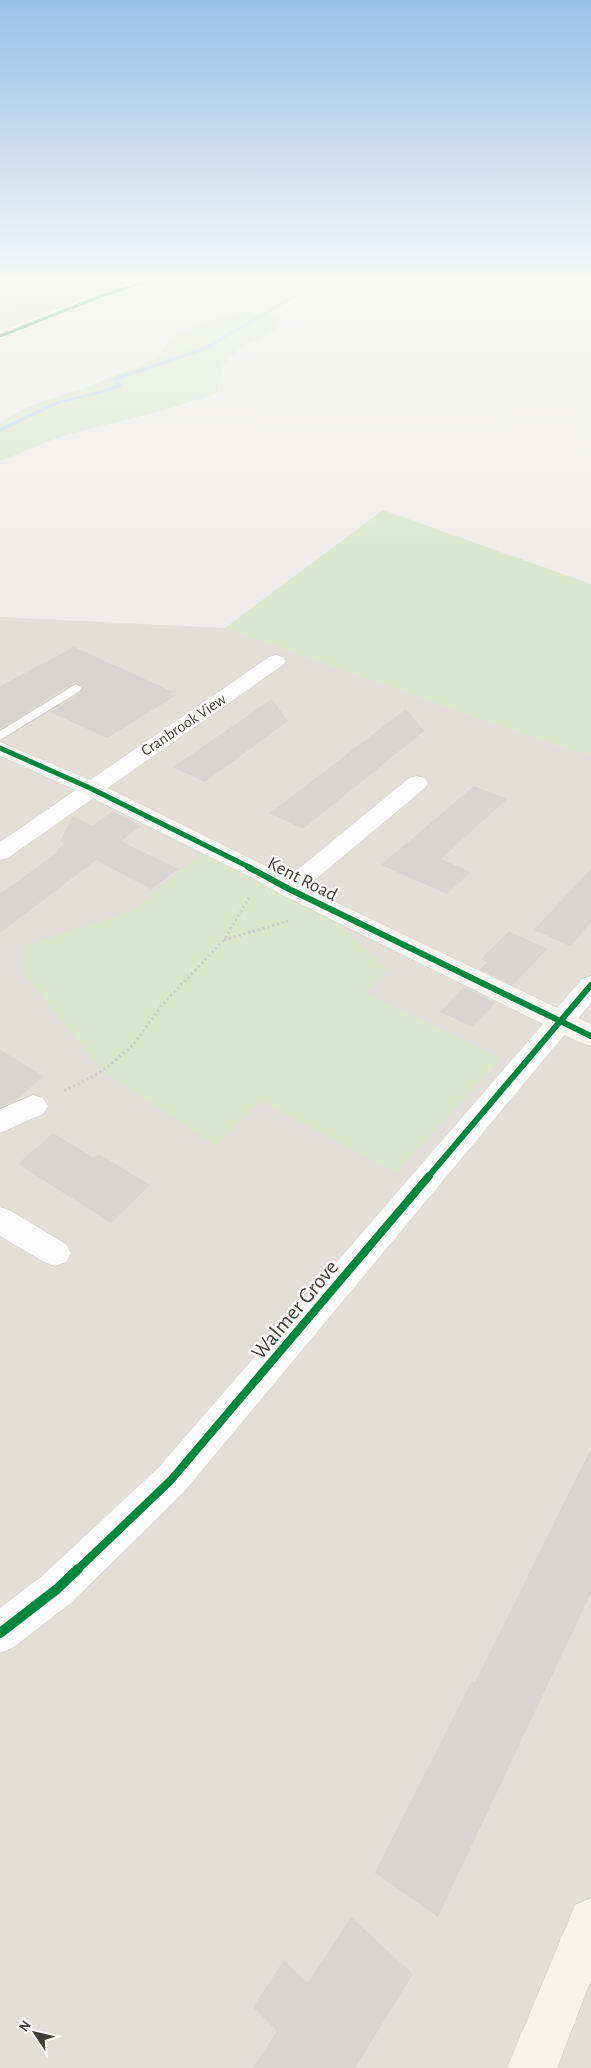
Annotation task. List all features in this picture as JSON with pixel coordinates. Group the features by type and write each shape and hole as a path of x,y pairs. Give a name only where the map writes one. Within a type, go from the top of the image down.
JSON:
{"street":[{"name":"Cranbrook View","path":"0,852 276,661"},
{"name":"Kent Road","path":"0,748 90,788 317,903 591,1036"},
{"path":"289,889 417,783"},
{"name":"Walmer Grove","path":"0,1633 57,1589 171,1480 591,985"},
{"path":"0,1122 33,1106"},
{"path":"0,1220 55,1253"},
{"path":"532,2068 591,1921"}],"lane":[{"path":"0,736 76,688"}],"path":[{"path":"33,1106 103,1071 133,1045 161,1006 224,940 263,874"},
{"path":"224,940 284,924 317,903"}],"shaded area":[{"path":"0,617 225,628 556,745 591,754 591,2068 0,2068"}],"green space":[{"path":"110,378 220,378 216,394 157,412 65,435 0,461 0,423 27,407"},
{"path":"383,510 591,584 591,754 556,745 225,628"},
{"path":"209,847 317,903 388,969 366,993 502,1058 396,1173 261,1101 217,1146 103,1071 23,971 25,946 132,911"}],"building":[{"path":"74,647 173,692 170,694 175,696 107,738 50,712 82,692 83,686 75,682 0,729 0,686"},
{"path":"272,699 288,721 205,782 173,767"},
{"path":"406,709 424,731 303,829 270,813"},
{"path":"474,786 507,799 441,859 471,872 447,894 381,865"},
{"path":"113,811 141,826 121,841 178,869 151,889 96,860 0,933 0,894 59,851 56,850 65,844 60,841 73,816 92,826"},
{"path":"591,869 591,922 570,946 534,930"},
{"path":"509,931 547,949 513,985 480,969 487,962 481,959"},
{"path":"463,987 495,1003 472,1027 440,1012"},
{"path":"0,1050 44,1076 15,1101 0,1107"},
{"path":"53,1133 94,1158 99,1154 150,1185 111,1223 18,1164"},
{"path":"591,1449 591,1593 438,1917 375,1873 472,1680 475,1682"},
{"path":"351,1917 413,1974 355,2068 253,2068 277,2031 253,2007 284,1960 308,1983"}],"waterway":[{"path":"0,430 59,402 106,391 120,385 114,379 118,378"}],"cycle path":[{"path":"0,748 90,788 263,874 289,889 591,1036"},
{"path":"0,1633 57,1589 171,1480 591,985"}]}
